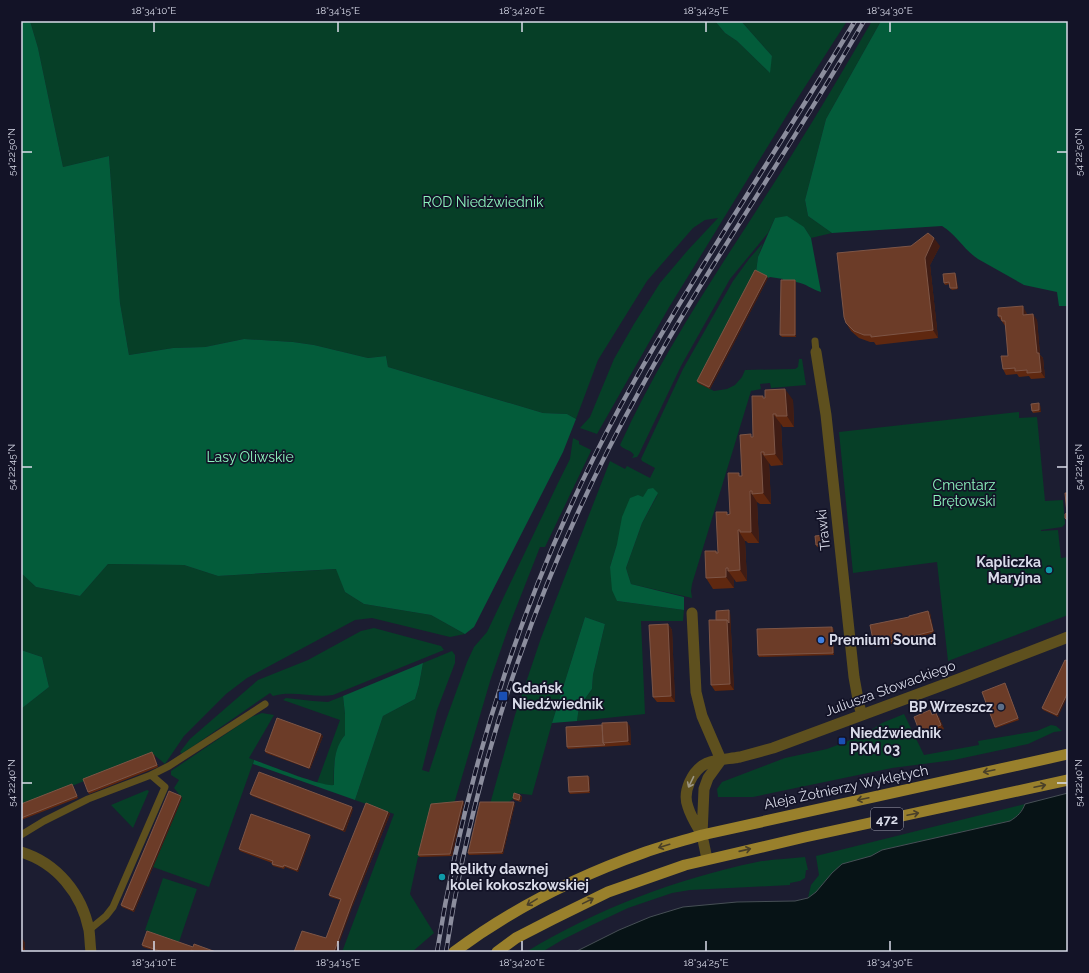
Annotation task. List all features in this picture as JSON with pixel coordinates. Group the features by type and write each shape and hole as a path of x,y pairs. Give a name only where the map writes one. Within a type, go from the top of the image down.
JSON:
{"main road":[{"name":"Aleja Żołnierzy Wyklętych","path":"702,835 1068,754"},
{"name":"472","path":"497,952 516,938 608,892 685,865 1068,780"},
{"name":"472","path":"454,952 479,933 541,896 579,878 644,852 702,835"}],"street":[{"name":"Trawki","path":"815,347 826,415 856,688 862,715"},
{"path":"692,613 696,692 702,716 721,760"},
{"name":"Juliusza Słowackiego","path":"702,835 688,807 686,798 687,790 694,776 700,768 707,763 764,751 1068,637"},
{"name":"Juliusza Słowackiego","path":"707,859 702,835 704,790 708,778 721,760"},
{"path":"21,852 49,865 63,878 74,892 89,930 91,952"}],"lane":[{"path":"21,835 44,821 88,799 151,775 169,766 265,704"},
{"path":"89,930 106,916 113,907 165,786 151,775"}],"green space":[{"name":"Lasy Oliwskie","path":"21,21 30,21 38,48 63,167 109,156 120,303 129,355 173,348 205,347 244,339 314,345 368,358 386,356 388,367 543,413 567,414 576,419 563,452 474,627 465,634 431,615 364,604 345,592 336,569 218,576 184,565 108,564 80,596 36,587 21,573"},
{"name":"ROD Niedźwiednik","path":"30,21 715,21 725,33 737,41 769,72 772,56 741,21 847,21 792,107 668,309 597,434 580,428 590,417 614,359 660,283 718,218 705,220 693,228 647,281 598,360 576,419 567,414 543,413 388,367 386,356 368,358 314,345 244,339 205,347 173,348 129,355 120,303 109,156 63,167 38,48"},
{"path":"715,21 741,21 772,56 770,73 737,41 725,33"},
{"path":"872,21 881,21 826,119 805,200 808,216 832,233 811,238 804,227 775,218 768,233 730,279 681,366 639,454 637,457 632,458 634,455 620,445 658,369 702,296 803,137"},
{"path":"881,21 1068,21 1068,306 1059,306 1057,292 1024,285 978,259 968,251 952,233 942,226 832,233 808,216 805,200 826,119"},
{"path":"787,216 804,227 811,238 821,292 806,285 793,282 783,282 783,279 768,278 756,272 758,257 775,218"},
{"path":"763,243 758,257 756,272 698,383 714,391 727,389 735,385 742,377 745,370 795,369 798,367 799,359 802,359 806,385 771,388 770,383 760,384 761,389 751,391 692,584 692,598 631,584 626,568 642,523 658,494 617,544 610,567 617,601 684,610 683,621 641,621 645,714 577,721 579,707 592,689 593,675 605,624 585,617 552,723 532,795 514,793 513,799 506,804 490,804 515,715 541,638 610,461 625,469 627,466 650,478 655,468 641,459 683,369 733,281"},
{"name":"Cmentarz Brętowski","path":"1019,412 1019,418 1037,417 1045,501 1063,500 1065,524 1062,527 1041,531 1058,530 1061,558 1068,557 1068,615 948,661 937,562 853,573 839,432"},
{"path":"573,438 579,441 579,444 591,450 590,453 545,547 540,547 509,626 491,678 454,804 420,857 418,857 410,894 434,933 412,952 342,952 394,814 355,800 383,716 415,699 423,663 452,651 455,655 455,663 437,710 422,770 429,772 467,662 474,647 487,632 570,459"},
{"path":"653,488 658,493 642,523 626,568 631,584 684,597 684,610 617,601 612,590 610,567 617,544 622,517 630,498 638,495 643,497 648,489"},
{"path":"108,564 184,565 218,576 337,569 345,592 364,604 431,615 465,634 450,637 372,618 355,620 247,678 226,694 184,736 165,764 153,754 21,806 21,709 49,687 42,657 21,650 21,573 36,587 80,596"},
{"path":"585,617 605,624 593,675 592,689 579,707 577,721 552,723"},
{"path":"374,628 441,646 444,650 333,695 318,696 280,694 273,696 270,693 182,754 180,752 190,739 258,680 308,660 361,631"},
{"path":"21,650 42,657 49,687 21,709"},
{"path":"423,663 415,699 383,716 355,800 253,764 254,760 319,783 334,785 334,765 336,752 345,735 343,696"},
{"path":"343,696 345,735 336,752 334,785 330,786 317,783 340,720 283,700 286,698 328,702"},
{"path":"262,713 274,715 249,758 254,760 209,887 153,867 182,798 174,788 179,780 171,775 171,771 251,717"},
{"path":"904,714 924,755 979,745 978,741 1037,731 1051,725 1056,726 1062,731 1054,732 1028,744 954,760 892,768 753,797 718,797 717,789 722,782 785,758 827,749 864,735 882,723"},
{"path":"147,790 149,791 133,828 111,805"},
{"path":"1025,804 1019,814 1010,821 882,850 871,856 858,860 824,884 808,898 811,885 819,875 816,856"},
{"path":"805,857 808,870 806,870 805,878 800,881 790,883 790,885 690,890 672,893 628,908 562,940 542,952 526,952 553,936 609,909 667,887 697,877 757,862"},
{"path":"163,878 197,889 179,942 145,930"}],"shaded area":[{"path":"1068,793 1068,952 575,952 619,930 650,917 683,907 737,902 795,901 808,898 816,892 832,873 842,864 871,856 882,850 1010,821 1019,814 1025,804"}],"building":[{"path":"928,233 934,238 925,258 933,330 871,337 871,335 864,335 854,331 846,323 844,317 837,253 911,246"},
{"path":"755,270 767,276 709,387 697,381"},
{"path":"955,273 957,288 950,288 949,282 944,283 943,274"},
{"path":"781,280 795,280 795,335 780,335"},
{"path":"1023,306 1023,315 1033,314 1037,353 1039,353 1041,372 1027,373 1027,370 1015,371 1015,368 1003,369 1001,356 1008,356 1005,321 1002,321 1001,316 998,316 998,308"},
{"path":"785,389 787,416 776,416 776,414 773,414 775,454 764,455 764,452 761,452 763,493 752,494 752,491 750,491 751,532 740,532 740,530 738,530 740,570 728,571 728,568 726,568 726,577 706,578 705,551 716,551 716,553 718,553 716,512 727,512 727,515 730,514 728,473 739,473 739,476 742,476 740,435 751,434 751,437 753,437 752,396 763,396 763,398 765,398 765,390"},
{"path":"1039,403 1039,410 1032,411 1031,404"},
{"path":"1065,493 1068,493 1068,521 1065,518 1065,514 1067,513"},
{"path":"824,535 825,544 816,545 815,536"},
{"path":"729,610 729,623 727,620 716,620 716,611"},
{"path":"928,611 933,631 914,637 874,645 870,625 909,617"},
{"path":"709,620 727,620 730,684 711,685"},
{"path":"668,624 671,696 653,697 649,625"},
{"path":"832,627 833,653 758,655 757,629"},
{"path":"1065,660 1068,661 1068,692 1057,715 1042,708"},
{"name":"BP Wrzeszcz","path":"1005,683 1018,718 995,727 982,692"},
{"path":"930,710 932,715 936,713 941,725 931,729 932,732 924,736 922,732 920,733 914,717"},
{"path":"277,718 321,734 309,768 265,751"},
{"path":"627,722 628,741 603,743 602,723"},
{"path":"602,725 603,743 605,745 567,747 566,727"},
{"path":"152,752 157,765 88,792 83,779"},
{"path":"259,772 352,807 343,830 250,794"},
{"path":"588,776 589,791 569,792 568,777"},
{"path":"72,784 77,796 21,818 21,804"},
{"path":"169,791 181,796 133,910 121,905"},
{"path":"514,793 520,795 519,800 513,798"},
{"path":"463,801 450,854 418,855 431,804"},
{"path":"480,802 514,802 502,852 468,853"},
{"path":"366,803 388,812 334,952 294,952 302,931 326,938 341,899 329,895"},
{"path":"251,814 310,835 297,870 284,865 283,867 272,864 273,861 239,849"},
{"path":"147,931 193,947 194,944 216,952 196,952 191,950 191,952 163,952 142,945"}],"railway":[{"path":"437,952 465,810 484,740 530,603 558,535 588,470 621,405 649,356 706,260 855,21"},
{"path":"446,952 459,878 475,805 495,733 518,661 544,591 574,522 606,454 667,341 809,113 864,21"}],"place":[{"name":"Kapliczka Maryjna","path":"1049,570"},
{"name":"Premium Sound","path":"821,640"},
{"name":"Gdańsk Niedźwiednik","path":"503,696"},
{"name":"BP Wrzeszcz","path":"1001,707"},
{"name":"Niedźwiednik PKM 03","path":"842,741"},
{"name":"Relikty dawnej kolei kokoszkowskiej","path":"442,877"}]}
